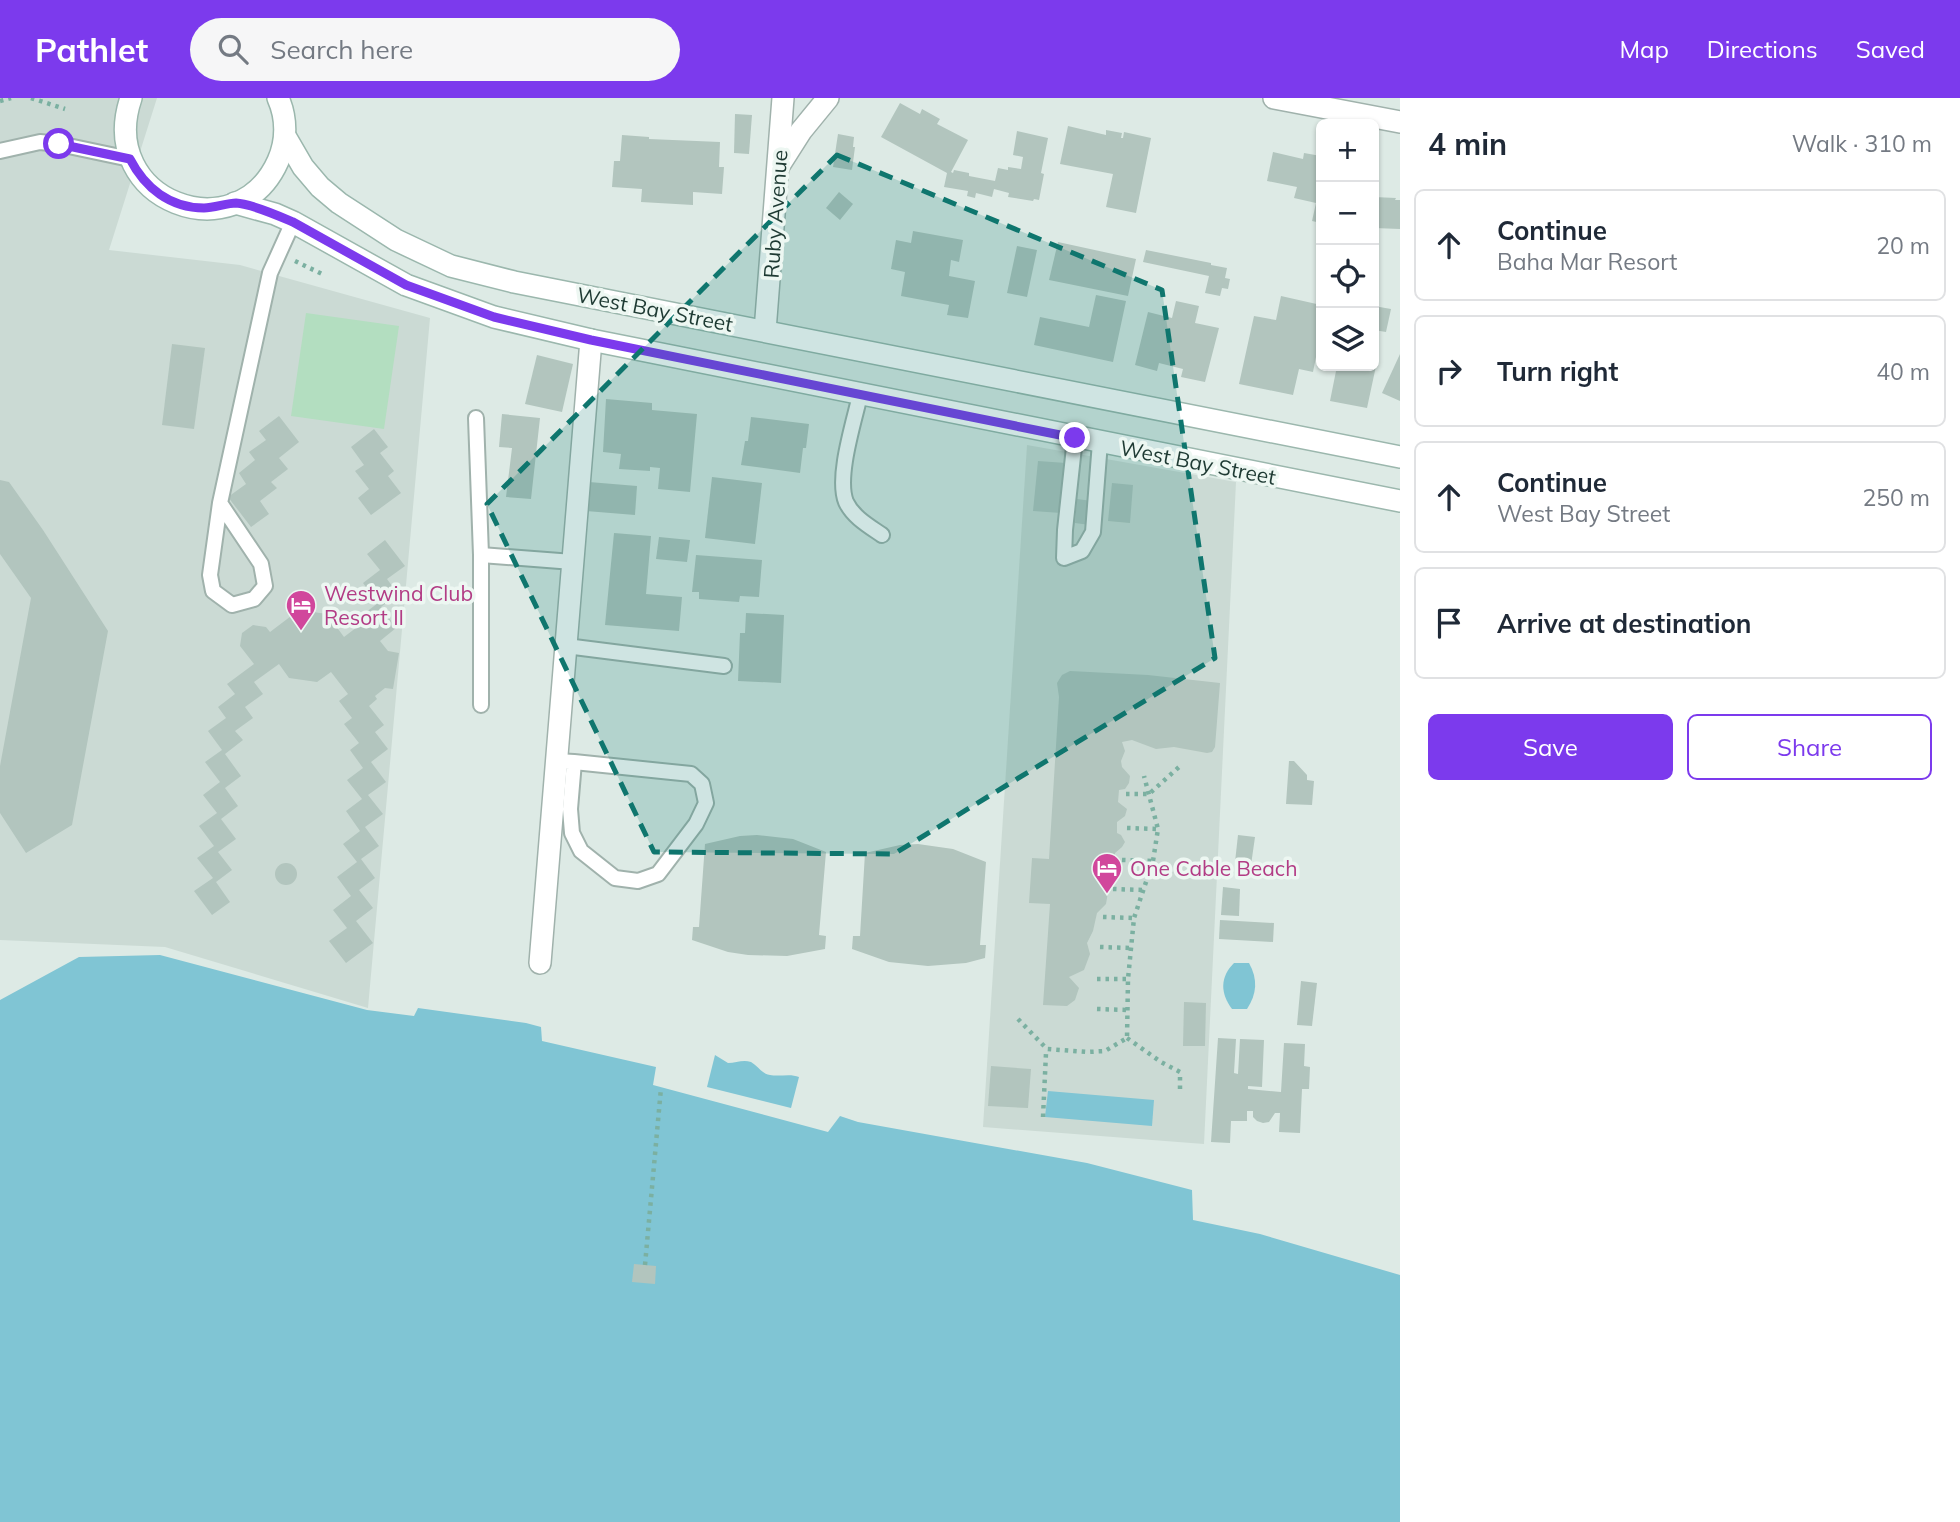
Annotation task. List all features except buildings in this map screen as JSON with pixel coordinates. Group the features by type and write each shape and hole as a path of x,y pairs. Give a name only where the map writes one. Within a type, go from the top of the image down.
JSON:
{"main road":[{"path":"131,98 125,121 127,147 138,173 160,195 189,207 204,208 235,203 252,194 266,180 281,155 285,136 283,109 278,98"},
{"name":"Ruby Avenue","path":"765,331 783,98"},
{"path":"778,166 801,131 828,98"},
{"path":"1274,98 1400,122"},
{"name":"West Bay Street","path":"285,136 303,167 320,187 339,203 396,240 451,266 514,282 1400,457"},
{"name":"West Bay Street","path":"235,203 293,222 406,285 494,317 591,340 860,395 1400,501"},
{"path":"540,963 565,762 566,646 591,340"}],"lane":[{"path":"0,151 40,142 130,159"},
{"path":"220,503 261,564 265,586 254,599 232,605 213,590 210,575 220,503 270,274 293,222"},
{"path":"860,395 842,482 846,502 857,518 882,535"},
{"path":"476,418 481,555 481,705"},
{"path":"1075,438 1065,530 1065,558 1082,551 1093,532 1100,442"},
{"path":"481,555 573,562"},
{"path":"566,646 724,666"},
{"path":"565,762 691,774 702,784 706,803 696,824 658,874 638,881 615,878 581,851 572,833 565,762"}],"path":[{"path":"0,101 11,98"},
{"path":"31,98 65,109"},
{"path":"278,254 322,274"},
{"path":"1126,794 1149,794 1178,767"},
{"path":"1127,1038 1128,979 1134,918 1153,861 1158,829 1144,776"},
{"path":"1127,828 1158,829"},
{"path":"1122,860 1153,861"},
{"path":"1113,889 1144,890"},
{"path":"1103,917 1134,918"},
{"path":"1100,947 1131,948"},
{"path":"1097,979 1128,979"},
{"path":"1097,1009 1128,1010"},
{"path":"1018,1019 1047,1049 1105,1051 1127,1038"},
{"path":"1127,1038 1180,1072 1180,1089"},
{"path":"1043,1117 1046,1053"},
{"path":"645,1265 661,1088"}],"highlighted area":[{"path":"837,155 1162,290 1215,658 894,854 654,852 487,504"}],"shaded area":[{"path":"0,98 157,98 109,250 240,265 430,318 368,1008 165,947 0,940"},
{"name":"One Cable Beach","path":"1027,445 1236,482 1204,1144 983,1127"}],"green space":[{"path":"306,313 399,326 384,429 291,416"}],"water":[{"path":"160,955 367,1010 414,1016 418,1008 526,1023 541,1027 542,1041 656,1067 653,1085 828,1132 840,1116 858,1122 1087,1163 1192,1190 1193,1220 1260,1234 1400,1275 1400,1522 0,1522 0,1000 79,957"},
{"path":"1234,963 1249,963 1254,975 1253,998 1247,1009 1232,1009 1225,997 1224,979"},
{"path":"715,1055 728,1063 751,1062 767,1074 799,1077 791,1108 707,1087"},
{"path":"1048,1091 1154,1100 1152,1126 1045,1117"}],"place":[{"name":"Westwind Club Resort II","path":"301,632"},
{"name":"One Cable Beach","path":"1107,895"}],"route":[{"path":"59,144 130,159 138,173 160,195 189,207 220,207 235,203 275,214 406,285 494,317 591,340 1075,438"}]}
